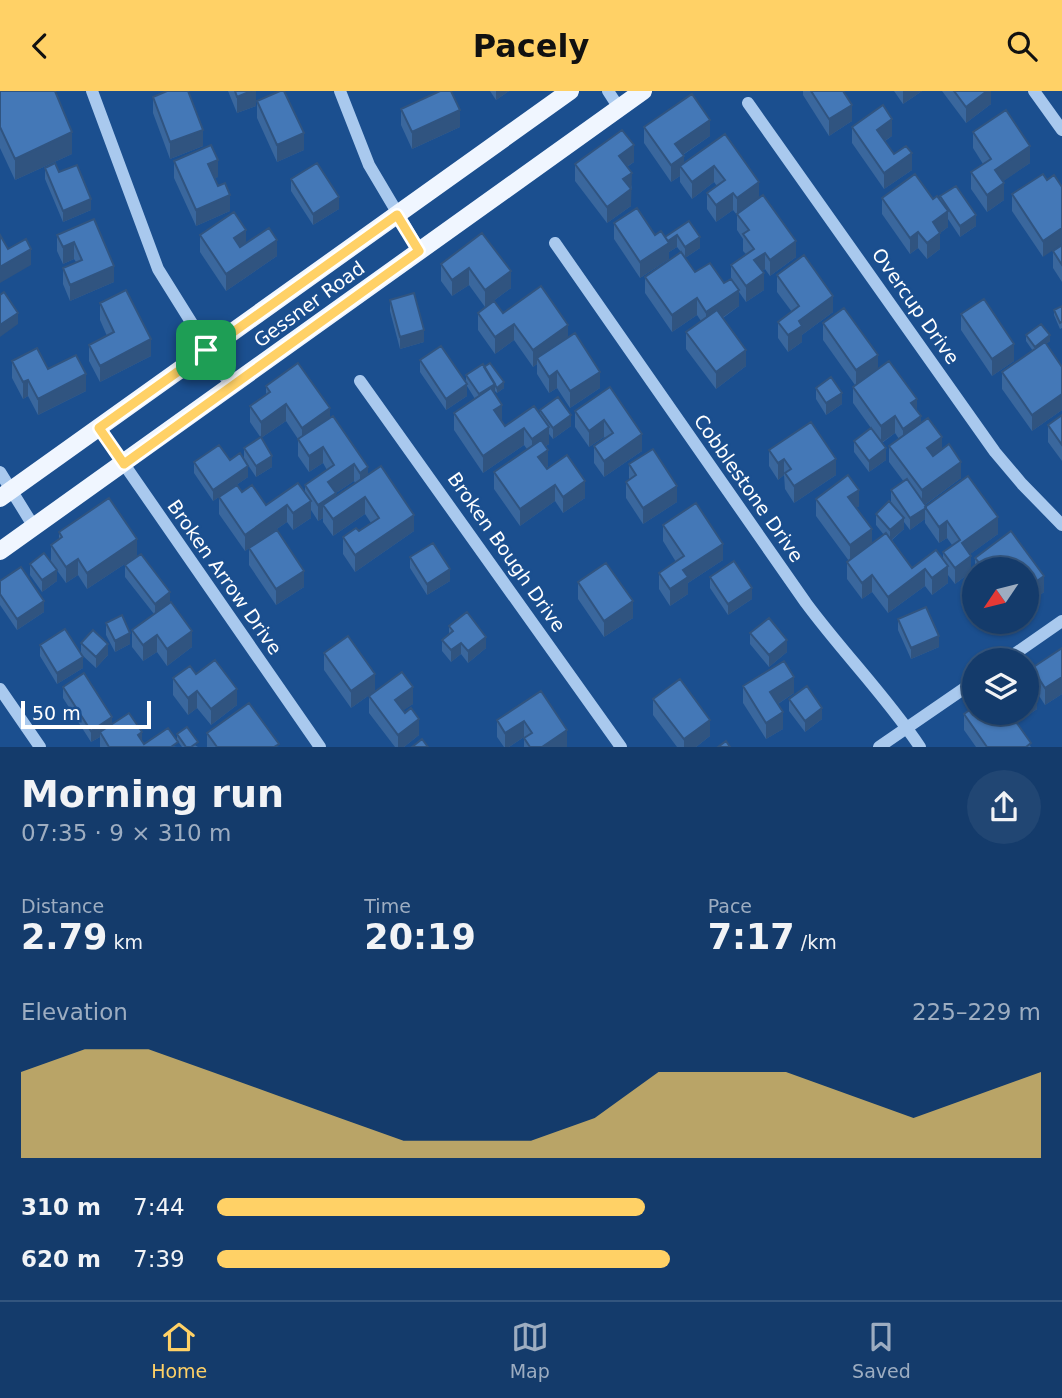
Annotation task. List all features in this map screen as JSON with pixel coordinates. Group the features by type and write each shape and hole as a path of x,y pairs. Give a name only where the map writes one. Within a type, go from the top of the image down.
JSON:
{"main road":[{"name":"Gessner Road","path":"5,494 570,91"},
{"name":"Gessner Road","path":"0,551 643,91"}],"street":[{"path":"92,91 158,269 206,350 231,386"},
{"path":"340,91 369,165 419,251"},
{"path":"608,91 619,108"},
{"path":"1034,91 1062,130"},
{"name":"Overcup Drive","path":"748,103 995,452 1021,484 1062,525"},
{"name":"Cobblestone Drive","path":"555,243 806,603 841,650 889,701 920,747"},
{"name":"Broken Bough Drive","path":"360,381 621,747"},
{"name":"Broken Arrow Drive","path":"99,428 320,747"},
{"path":"0,472 5,494 34,527"},
{"path":"1023,648 1062,621"},
{"path":"0,689 40,747"},
{"path":"879,747 962,690"}],"building":[{"path":"0,91 55,91 72,132 15,159 0,127"},
{"path":"167,91 188,91 203,130 170,142 153,97"},
{"path":"235,91 251,91 237,97"},
{"path":"284,91 304,133 277,145 257,101"},
{"path":"440,91 451,91 460,110 412,132 401,109"},
{"path":"811,91 843,91 852,105 829,119"},
{"path":"954,91 987,91 966,107"},
{"path":"692,94 710,120 675,144 684,156 671,165 644,127"},
{"path":"883,105 892,119 877,130 894,154 906,146 912,153 884,173 852,127"},
{"path":"1006,110 1030,146 995,170 1004,183 987,195 971,172 991,159 973,132"},
{"path":"622,130 634,145 619,156 632,173 623,179 631,189 607,207 575,164"},
{"path":"725,134 759,182 737,198 733,193 716,205 707,193 725,180 714,166 692,182 680,166"},
{"path":"211,145 218,160 208,164 218,186 225,183 230,195 196,210 174,161"},
{"path":"55,163 59,172 77,165 91,199 63,211 45,168"},
{"path":"317,163 339,197 313,214 291,179"},
{"path":"915,174 933,199 937,196 948,211 933,222 940,233 927,243 918,232 910,238 882,198"},
{"path":"1043,174 1047,180 1054,175 1062,187 1062,228 1043,241 1012,194"},
{"path":"956,186 976,215 960,226 940,196"},
{"path":"763,195 796,241 770,260 765,253 754,260 764,273 746,286 731,265 754,249 743,234 749,230 737,214"},
{"path":"637,208 655,235 661,231 669,243 640,262 614,223"},
{"path":"234,212 246,230 234,238 240,247 269,228 277,240 226,274 200,235"},
{"path":"94,219 114,266 70,285 63,268 82,260 74,242 63,247 57,235"},
{"path":"689,221 700,237 685,247 677,235 668,241 665,237"},
{"path":"482,233 511,271 485,290 469,268 452,280 441,264"},
{"path":"0,235 8,249 26,239 31,249 0,267"},
{"path":"1062,245 1062,265 1053,251"},
{"path":"681,252 695,272 710,263 724,283 731,279 739,290 706,312 697,298 672,315 645,277"},
{"path":"804,255 833,296 799,321 802,326 788,335 778,322 799,306 777,275"},
{"path":"541,286 568,325 533,350 514,324 495,337 478,313 494,301 503,313"},
{"path":"126,290 151,339 100,366 89,345 114,332 100,303"},
{"path":"4,292 18,313 0,325 0,295"},
{"path":"414,293 424,330 400,337 390,300"},
{"path":"984,299 1014,344 992,359 961,314"},
{"path":"1062,306 1062,322 1060,323 1054,310"},
{"path":"844,308 878,355 856,370 823,323"},
{"path":"717,310 746,350 716,372 686,332"},
{"path":"1041,324 1050,335 1035,347 1026,335"},
{"path":"575,333 600,372 570,391 557,371 549,377 537,358"},
{"path":"1045,342 1062,367 1062,394 1032,415 1002,372"},
{"path":"441,346 467,384 446,399 420,360"},
{"path":"37,348 48,369 76,355 86,374 38,399 28,380 23,382 12,361"},
{"path":"889,361 917,399 911,403 921,416 903,429 895,416 881,426 853,387"},
{"path":"298,363 330,408 302,428 286,404 261,422 250,406 270,392 266,386"},
{"path":"490,363 504,382 497,388 484,367"},
{"path":"483,364 495,384 479,394 466,375"},
{"path":"831,377 842,393 826,403 816,388"},
{"path":"610,387 642,434 604,461 594,446 613,433 604,420 589,431 575,411"},
{"path":"491,388 502,405 494,410 505,426 534,406 549,427 532,439 524,428 483,456 454,413"},
{"path":"558,397 571,415 553,428 540,410"},
{"path":"1062,415 1062,445 1048,425"},
{"path":"333,416 368,467 360,473 354,464 328,482 336,493 318,505 305,485 334,465 323,447 309,456 298,439"},
{"path":"928,418 942,437 927,448 933,456 949,444 961,462 922,490 889,446"},
{"path":"811,422 836,459 794,486 785,473 791,469 784,459 778,463 769,450"},
{"path":"871,428 886,448 869,461 854,441"},
{"path":"261,437 272,456 256,466 244,448"},
{"path":"541,440 548,450 538,457 547,469 567,455 585,481 563,497 555,485 520,509 494,472"},
{"path":"219,445 230,460 240,453 248,466 213,490 194,462"},
{"path":"653,449 677,486 643,508 626,482 636,475 629,464"},
{"path":"381,466 414,515 355,555 343,537 356,528 359,531 379,518 365,497 333,519 323,505"},
{"path":"848,475 859,490 848,497 872,529 850,545 816,499"},
{"path":"968,476 998,517 962,543 971,556 962,557 962,563 955,568 943,552 960,540 947,521 939,527 925,507"},
{"path":"907,479 926,506 910,518 891,490"},
{"path":"298,483 311,501 293,513 287,505 245,535 219,497 237,485 242,492 252,485 266,505"},
{"path":"109,498 137,539 87,573 78,559 66,567 51,545 62,537 59,532"},
{"path":"889,501 904,518 890,530 876,514"},
{"path":"696,503 723,544 683,570 688,577 670,589 659,573 684,556 663,525"},
{"path":"277,530 304,571 276,589 249,548"},
{"path":"1011,531 1030,557 976,557"},
{"path":"886,533 912,568 936,550 948,566 932,578 925,569 888,597 872,575 862,583 847,562"},
{"path":"433,543 450,569 427,584 410,557"},
{"path":"44,553 57,570 42,580 30,564"},
{"path":"141,554 170,592 155,604 125,565"},
{"path":"734,561 752,588 728,604 710,577"},
{"path":"606,563 633,601 604,621 578,582"},
{"path":"21,567 44,601 17,619 0,594 0,581"},
{"path":"171,602 192,631 167,649 157,635 143,645 132,630"},
{"path":"926,607 939,636 911,648 898,619"},
{"path":"467,612 486,637 468,651 461,643 451,650 442,640 453,631 449,626"},
{"path":"122,615 130,633 115,641 106,623"},
{"path":"769,618 787,640 769,655 750,633"},
{"path":"65,629 83,657 57,673 40,645"},
{"path":"93,630 108,644 96,657 81,643"},
{"path":"348,636 375,674 351,691 324,653"},
{"path":"1062,648 1062,677 1045,688 1039,679 1039,663"},
{"path":"215,660 237,689 211,709 197,691 188,698 173,678 190,666 196,674"},
{"path":"784,661 794,677 770,692 783,712 766,723 743,686"},
{"path":"402,672 413,687 395,700 405,713 411,708 419,719 398,735 369,696"},
{"path":"84,673 112,717 91,731 63,687"},
{"path":"680,679 710,720 684,739 653,699"},
{"path":"807,686 822,708 805,721 789,699"},
{"path":"541,691 567,730 542,747 530,747 524,738 532,733 524,721 505,733 497,720"},
{"path":"249,703 279,744 274,747 217,747 207,733"},
{"path":"129,713 142,732 138,735 144,744 168,728 178,742 171,747 109,747 100,732"},
{"path":"972,725 1018,725 1031,743 1026,747 987,747"},
{"path":"187,727 198,742 191,747 186,747 177,734"},
{"path":"422,739 428,747 412,747"},
{"path":"726,741 730,747 718,747"}],"route":[{"path":"397,215 419,251 124,464 99,428 206,350 397,215"}]}
